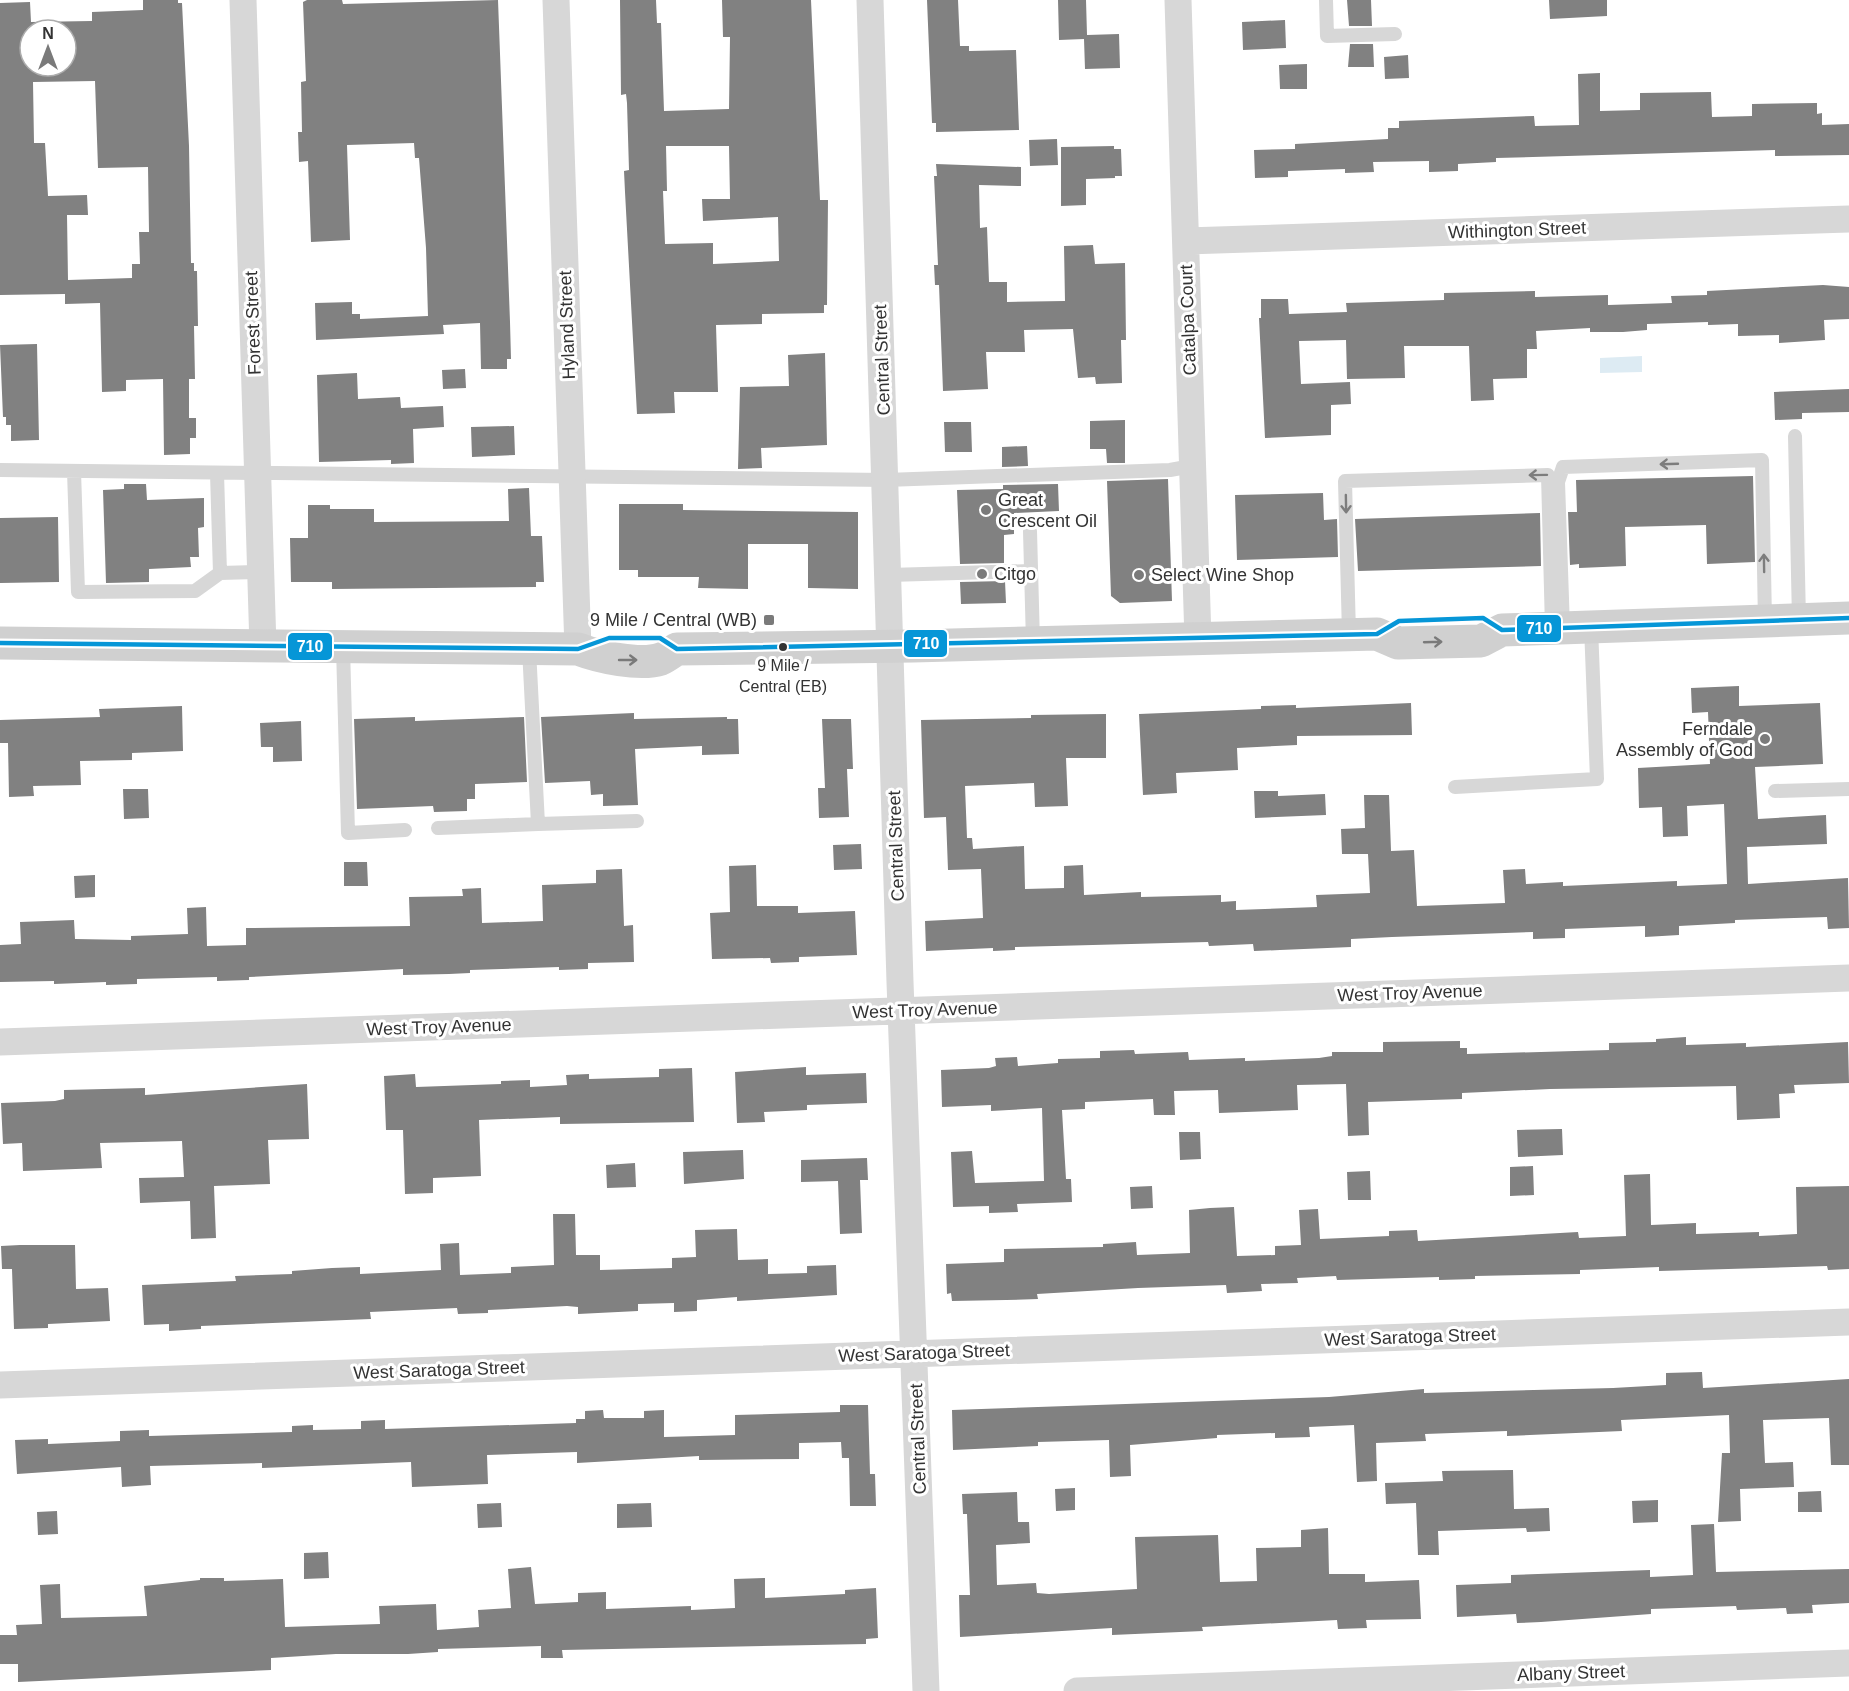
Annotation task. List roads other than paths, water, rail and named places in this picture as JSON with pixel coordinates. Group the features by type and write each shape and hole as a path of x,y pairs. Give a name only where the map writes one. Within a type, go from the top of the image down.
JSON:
{"main road":[{"path":"0,643 578,649 609,638 660,638 677,649 1198,640 1363,634 1398,643 1481,640 1502,630 1849,618"}],"street":[{"name":"Forest Street","path":"243,0 263,646"},
{"name":"Hyland Street","path":"556,0 578,649"},
{"name":"Central Street","path":"870,0 901,1011 926,1691"},
{"name":"Catalpa Court","path":"1178,0 1198,640"},
{"name":"Withington Street","path":"1186,241 1849,219"},
{"name":"West Troy Avenue","path":"0,1042 1849,978"},
{"name":"West Saratoga Street","path":"0,1385 1849,1322"},
{"name":"Albany Street","path":"1077,1691 1849,1663"}],"lane":[{"path":"1326,0 1327,36 1395,34"},
{"path":"1795,436 1799,620"},
{"path":"1569,628 1558,482 1563,467 1761,460 1765,622"},
{"path":"0,470 886,480 1170,470 1192,466"},
{"path":"74,471 78,592 195,591 220,573 261,572"},
{"path":"217,473 220,573"},
{"path":"1363,634 1345,481 1548,475 1569,628 1597,779 1455,787"},
{"path":"1030,531 1033,643"},
{"path":"889,574 1031,571"},
{"path":"343,647 348,833 405,830"},
{"path":"529,649 538,824"},
{"path":"1775,790 1849,789"},
{"path":"438,828 636,822"}],"place":[{"name":"Great Crescent Oil","path":"986,510"},
{"name":"Citgo","path":"982,574"},
{"name":"Select Wine Shop","path":"1139,575"},
{"name":"9 Mile / Central (WB)","path":"769,620"},
{"name":"9 Mile / Central (EB)","path":"783,647"},
{"name":"Ferndale Assembly of God","path":"1765,739"}]}
